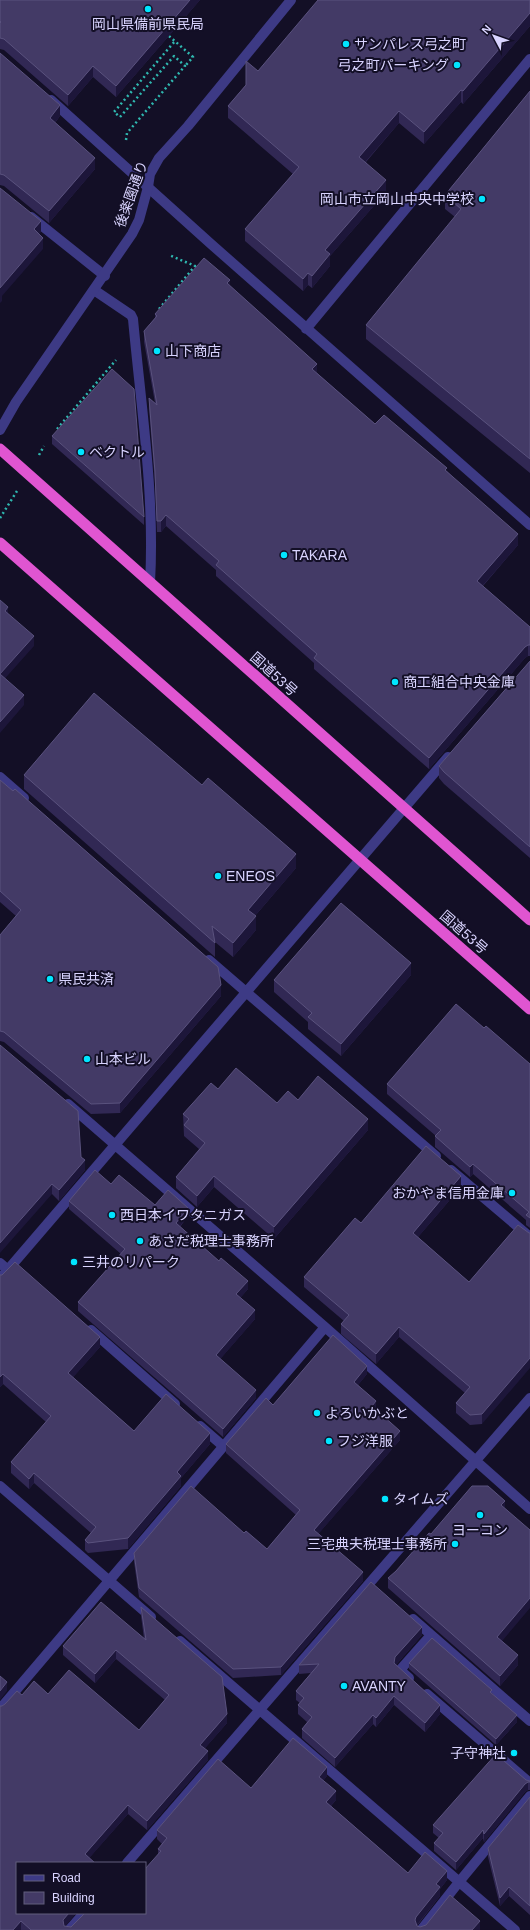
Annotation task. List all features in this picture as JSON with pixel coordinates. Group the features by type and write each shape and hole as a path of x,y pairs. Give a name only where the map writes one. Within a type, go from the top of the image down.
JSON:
{"highway":[{"name":"国道53号","path":"0,449 530,920"},
{"name":"国道53号","path":"0,543 530,1009"}],"street":[{"name":"後楽園通り","path":"0,430 16,402 105,276 132,234 139,220 150,174 158,158 188,126 291,0"},
{"path":"306,329 530,59"},
{"path":"46,95 306,329 530,525"},
{"path":"24,210 105,276"},
{"path":"94,290 130,315 133,319 141,396 152,540 150,583"},
{"path":"0,1279 14,1267 116,1144 454,750"},
{"path":"0,776 29,802"},
{"path":"199,952 530,1237"},
{"path":"61,1098 116,1144 325,1327 530,1509"},
{"path":"0,1263 14,1267"},
{"path":"86,1326 181,1410"},
{"path":"0,1709 325,1327"},
{"path":"128,1862 261,1709 374,1584 530,1398"},
{"path":"193,1420 223,1446"},
{"path":"0,1486 160,1624"},
{"path":"404,1611 530,1721"},
{"path":"172,1634 261,1709 515,1930"},
{"path":"431,1635 400,1670 530,1783"},
{"path":"421,1930 530,1796"},
{"path":"69,1930 83,1914"}],"path":[{"path":"126,143 127,133 194,57 169,36"},
{"path":"175,41 114,112 120,117 174,56 186,66"}],"building":[{"path":"0,0 190,0 116,86 93,66 68,95 4,39 0,38"},
{"path":"318,0 530,0 530,13 463,91 461,90 424,132 399,111 359,157 386,180 325,250 330,254 312,276 308,273 303,279 245,229 299,167 228,106 246,85 246,61 258,71"},
{"path":"0,53 60,105 50,118 95,158 49,211 4,175 0,174"},
{"name":"岡山市立岡山中央中学校","path":"530,91 530,459 366,325 461,209 445,195"},
{"path":"0,188 41,221 34,229 43,238 0,288"},
{"path":"204,258 230,280 227,283 317,364 312,369 375,424 384,415 447,468 445,470 518,534 477,581 530,627 530,645 525,647 429,758 314,658 317,654 216,565 219,561 166,515 161,521 157,521 149,398 157,405 144,331 157,316 155,314"},
{"path":"112,369 134,389 144,517 52,436"},
{"path":"0,600 8,607 5,611 34,636 0,674"},
{"path":"530,661 530,847 439,766"},
{"path":"0,674 24,695 0,722"},
{"path":"94,693 202,785 208,778 296,854 248,910 256,916 233,943 212,926 215,943 24,775"},
{"path":"0,780 13,791 15,789 218,967 221,985 120,1103 91,1104 4,1032 0,1031 0,935 21,910 0,891"},
{"path":"341,903 411,963 341,1044 308,1017 312,1013 274,980"},
{"path":"456,1004 484,1028 486,1026 530,1064 530,1218 526,1215 529,1212 473,1164 470,1167 435,1136 441,1130 387,1084"},
{"path":"0,1045 78,1111 81,1157 85,1160 59,1190 52,1184 0,1243"},
{"path":"236,1068 277,1103 288,1091 298,1100 318,1076 368,1119 274,1227 214,1176 197,1196 176,1177 205,1143 184,1125 189,1119 183,1114 211,1083 218,1089"},
{"path":"426,1146 461,1176 413,1233 469,1282 518,1225 530,1233 530,1358 482,1414 470,1415 456,1403 470,1387 399,1327 376,1354 341,1324 349,1315 304,1277 355,1218 361,1223"},
{"path":"95,1170 111,1184 119,1175 155,1205 168,1190 188,1208 176,1223 219,1261 221,1258 248,1281 236,1294 255,1310 216,1355 256,1390 223,1429 78,1302 125,1249 69,1201"},
{"path":"15,1262 100,1337 68,1373 134,1431 166,1394 210,1433 177,1472 181,1476 128,1538 88,1543 85,1540 96,1527 34,1473 29,1479 11,1462 51,1416 3,1374 0,1377 0,1275 2,1275"},
{"path":"333,1335 367,1366 354,1382 376,1401 372,1406 400,1431 314,1530 363,1572 281,1667 233,1669 139,1588 134,1553 191,1486 244,1533 246,1531 267,1549 300,1510 226,1444 266,1398 273,1405"},
{"path":"472,1486 488,1486 505,1501 501,1505 530,1530 530,1598 497,1637 518,1655 500,1676 388,1578 429,1533 431,1534"},
{"path":"371,1582 422,1627 395,1657 394,1663 440,1705 425,1723 394,1696 376,1718 373,1715 335,1758 302,1729 312,1717 298,1705 304,1698 296,1691 319,1664 299,1665"},
{"path":"101,1602 146,1640 141,1607 222,1677 227,1714 200,1745 208,1751 147,1821 128,1805 85,1854 94,1862 16,1862 16,1914 68,1914 63,1920 64,1926 71,1927 84,1914 146,1914 146,1868 161,1851 158,1849 167,1838 157,1830 218,1759 251,1788 293,1738 327,1767 319,1777 336,1791 326,1802 408,1873 425,1852 447,1871 436,1884 440,1887 416,1917 415,1920 417,1926 420,1927 426,1925 450,1895 480,1921 472,1930 31,1930 21,1921 13,1930 0,1930 0,1706 5,1704 17,1691 22,1695 34,1681 48,1694 69,1670 139,1730 169,1695 116,1650 95,1674 63,1646"},
{"path":"432,1638 492,1690 490,1692 517,1715 496,1739 409,1663"},
{"path":"0,1676 7,1682 0,1691"},
{"path":"496,1754 530,1782 525,1784 484,1834 483,1830 456,1862 434,1843 443,1833 433,1825"},
{"path":"530,1797 530,1906 509,1887 500,1898 488,1848"}],"place":[{"name":"岡山県備前県民局","path":"148,9"},
{"name":"サンパレス弓之町","path":"346,44"},
{"name":"弓之町パーキング","path":"457,65"},
{"name":"岡山市立岡山中央中学校","path":"482,199"},
{"name":"山下商店","path":"157,351"},
{"name":"ベクトル","path":"81,452"},
{"name":"TAKARA","path":"284,555"},
{"name":"商工組合中央金庫","path":"395,682"},
{"name":"ENEOS","path":"218,876"},
{"name":"県民共済","path":"50,979"},
{"name":"山本ビル","path":"87,1059"},
{"name":"おかやま信用金庫","path":"512,1193"},
{"name":"西日本イワタニガス","path":"112,1215"},
{"name":"あさだ税理士事務所","path":"140,1241"},
{"name":"三井のリパーク","path":"74,1262"},
{"name":"よろいかぶと","path":"317,1413"},
{"name":"フジ洋服","path":"329,1441"},
{"name":"タイムズ","path":"385,1499"},
{"name":"ヨーコン","path":"480,1515"},
{"name":"三宅典夫税理士事務所","path":"455,1544"},
{"name":"AVANTY","path":"344,1686"},
{"name":"子守神社","path":"514,1753"}]}
